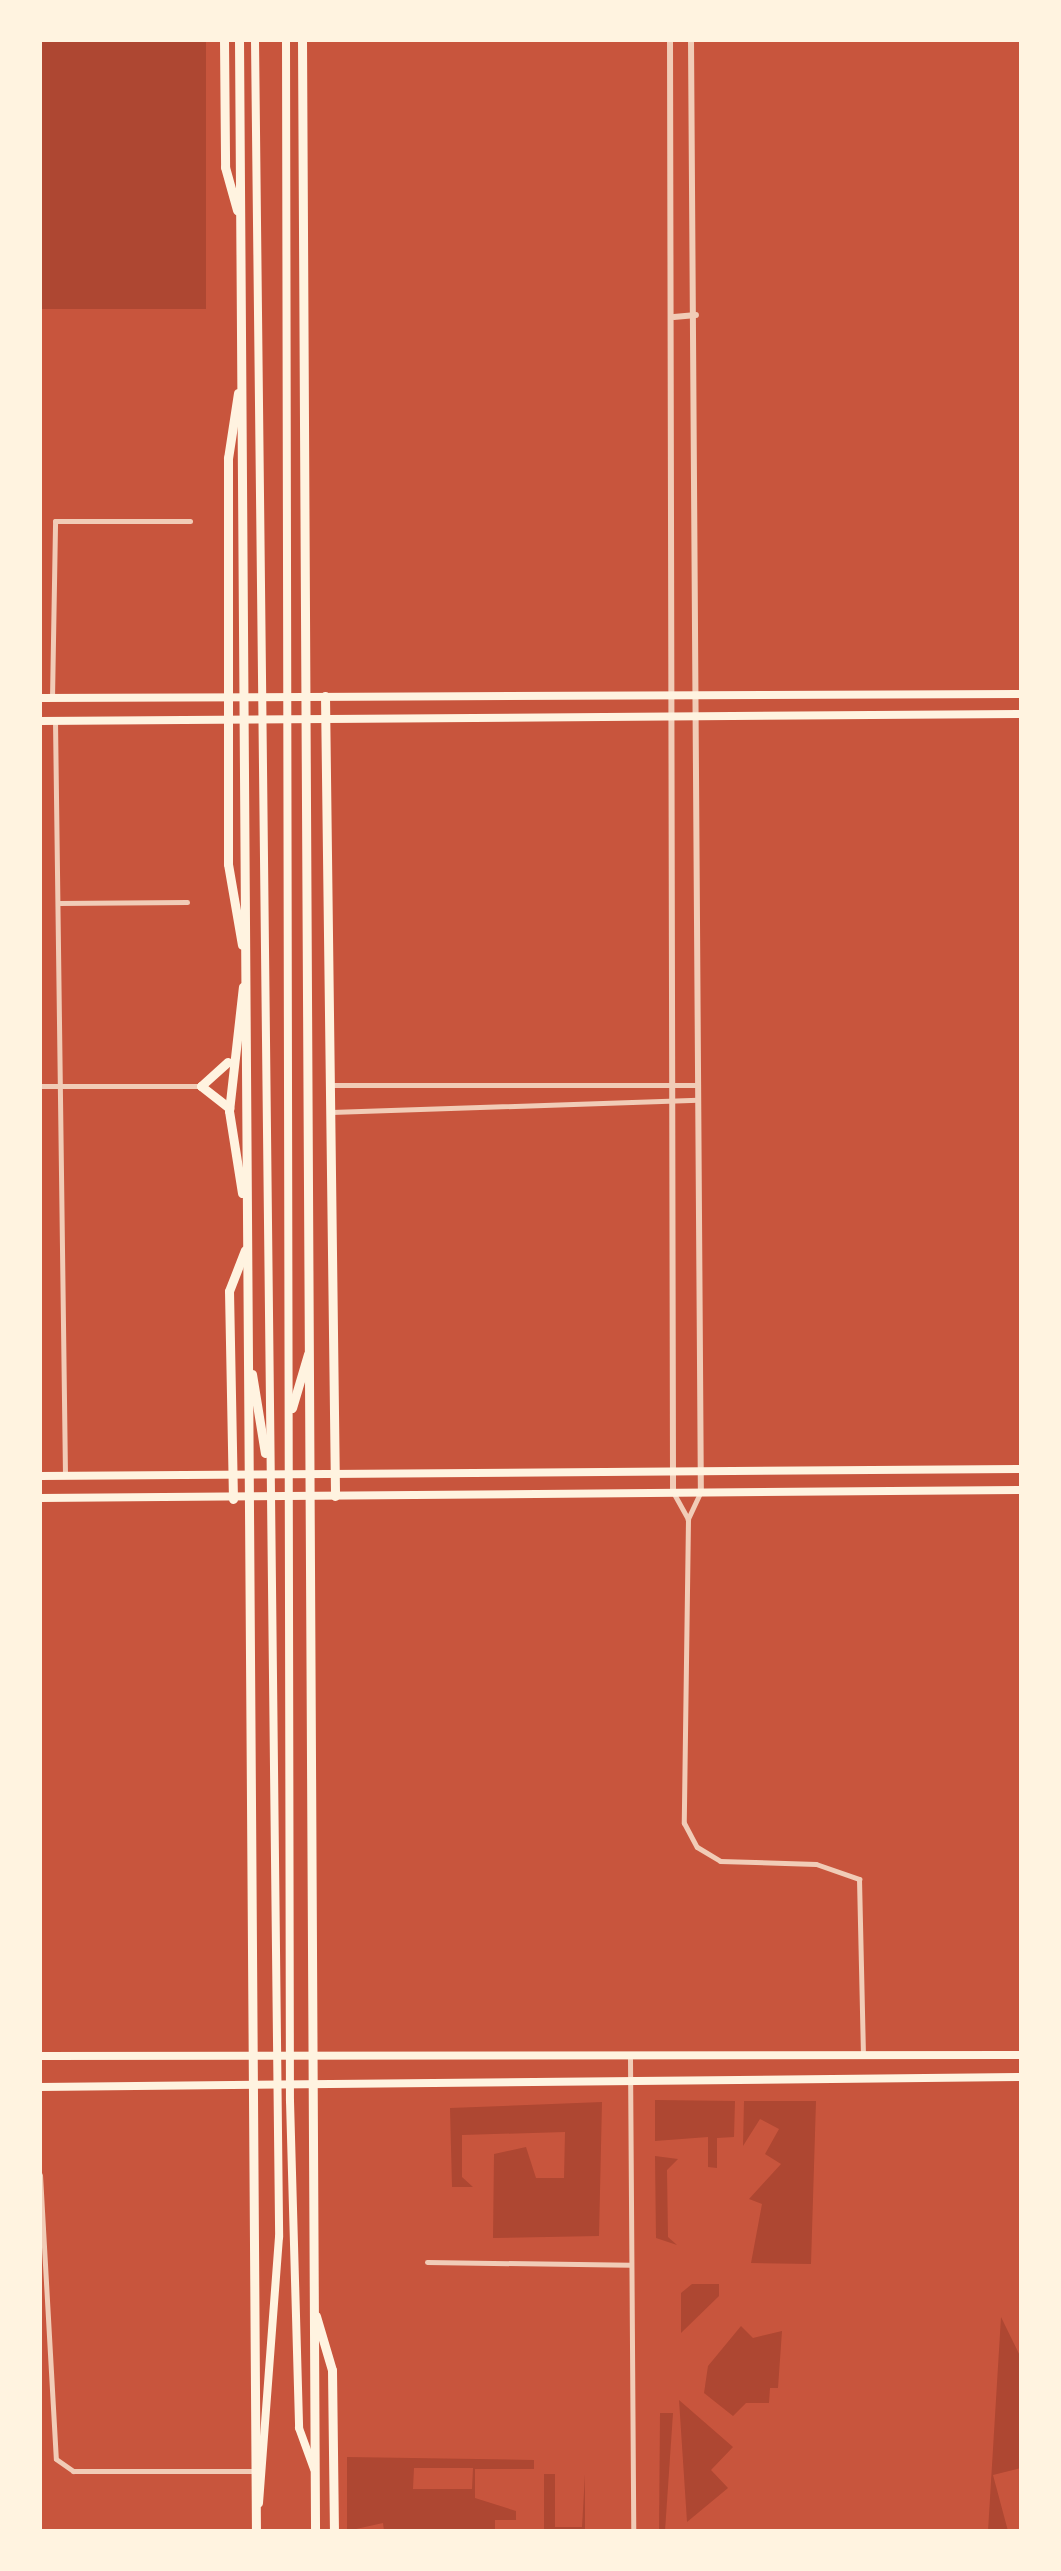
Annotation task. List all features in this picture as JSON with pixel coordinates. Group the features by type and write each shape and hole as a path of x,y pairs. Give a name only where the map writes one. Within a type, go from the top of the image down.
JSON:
{"main road":[{"path":"224,40 225,168 240,217"},
{"path":"238,40 248,1449 262,2055 256,2531"},
{"path":"254,40 260,366 261,1007 272,1317 266,1453 280,2315 256,2513"},
{"path":"286,40 292,1408 290,2101 299,2428 314,2468"},
{"path":"302,40 309,369 300,668 311,1343 310,2086 315,2531"},
{"path":"242,376 228,458 234,697 230,896 246,958"},
{"path":"40,698 1021,694"},
{"path":"322,696 329,1473 335,1496"},
{"path":"40,721 1021,714"},
{"path":"246,980 230,1060 230,1110 246,1208"},
{"path":"230,1060 201,1086 230,1110"},
{"path":"236,1498 230,1291 246,1247"},
{"path":"292,1408 311,1343"},
{"path":"247,1347 266,1453"},
{"path":"40,1476 1021,1469"},
{"path":"40,1498 1021,1490"},
{"path":"40,2056 310,2054 412,2059 630,2059 1021,2055"},
{"path":"784,2075 785,2058"},
{"path":"412,2059 412,2083"},
{"path":"40,2087 310,2086 784,2075 1021,2077"},
{"path":"313,2308 332,2370 334,2531"}],"street":[{"path":"670,40 674,282 673,1492 688,1519"},
{"path":"691,40 696,281 700,1492 688,1519 684,1823 697,1848 720,1861 816,1864 859,1879 862,2056"},
{"path":"674,317 696,315"},
{"path":"52,698 55,522 190,520"},
{"path":"55,721 65,1476"},
{"path":"58,903 187,902"},
{"path":"328,1084 362,1092 698,1085"},
{"path":"40,1086 201,1086"},
{"path":"328,1113 698,1100"},
{"path":"630,2059 632,2531"},
{"path":"40,2176 56,2459 72,2470 254,2472"},
{"path":"427,2262 630,2265"}],"shaded area":[{"path":"40,40 206,40 206,309 40,309"},
{"path":"655,2100 735,2101 734,2137 717,2138 717,2168 708,2167 708,2137 655,2141"},
{"path":"744,2101 816,2101 811,2264 751,2263 762,2204 749,2199 781,2164 765,2154 779,2129 760,2119 743,2146"},
{"path":"602,2102 599,2236 493,2238 494,2154 526,2147 536,2178 564,2178 565,2132 462,2135 462,2177 473,2187 452,2187 450,2108"},
{"path":"655,2156 678,2159 667,2170 668,2237 677,2245 656,2238"},
{"path":"692,2284 719,2284 719,2296 681,2333 681,2293"},
{"path":"1001,2317 1021,2358 1021,2468 993,2475 1008,2531 988,2531"},
{"path":"741,2326 753,2338 782,2331 778,2388 770,2388 769,2403 746,2403 733,2416 704,2393 708,2366"},
{"path":"679,2400 733,2447 711,2470 728,2488 687,2522"},
{"path":"660,2413 673,2413 665,2531 659,2531"},
{"path":"347,2457 534,2460 534,2469 475,2469 475,2498 516,2511 516,2520 495,2520 495,2531 384,2531 383,2523 347,2531","holes":["414,2468 473,2468 472,2489 413,2489"]},
{"path":"544,2474 555,2474 555,2527 582,2527 585,2474 585,2531 544,2531"}]}
